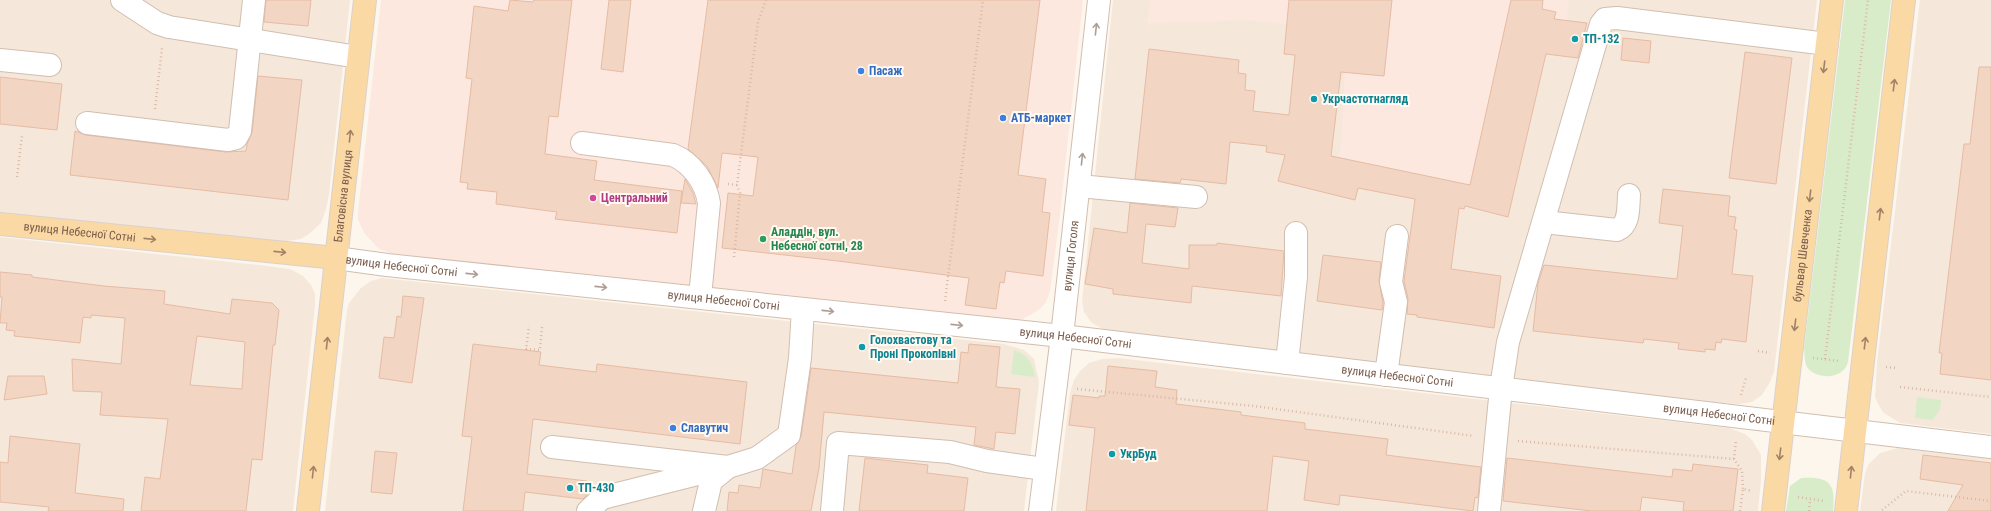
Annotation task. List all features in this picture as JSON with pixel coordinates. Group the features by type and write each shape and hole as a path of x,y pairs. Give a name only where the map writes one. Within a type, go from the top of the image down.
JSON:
{"main road":[{"name":"Благовісна вулиця","path":"308,511 365,0"},
{"name":"бульвар Шевченка","path":"1773,511 1832,0"},
{"path":"1838,507 1855,431 1904,0"},
{"name":"вулиця Небесної Сотні","path":"0,224 336,258"}],"street":[{"path":"87,123 228,140 236,138 240,131 254,0"},
{"name":"вулиця Гоголя","path":"1040,511 1044,469 1062,336 1099,0"},
{"path":"134,4 165,26 358,57"},
{"path":"1489,511 1501,388 1508,342 1544,222 1598,30 1605,19 1617,18 1827,44"},
{"path":"0,60 50,65"},
{"path":"582,143 659,152 678,157 698,175 708,194 709,209 700,297"},
{"path":"1079,186 1196,197"},
{"path":"1544,222 1617,230 1626,224 1629,195"},
{"path":"1287,363 1297,273 1296,233"},
{"path":"1386,375 1396,302 1391,282 1397,236"},
{"name":"вулиця Небесної Сотні","path":"336,258 387,265 1062,336 1991,446"},
{"path":"588,511 602,498 757,458 789,434 800,358 803,309"},
{"path":"832,511 838,443 950,452 987,461 1044,469"},
{"path":"552,447 728,466"},
{"path":"704,511 712,481 728,466"}],"path":[{"path":"734,257 740,193 737,185 758,22 766,0"},
{"path":"942,323 983,0"},
{"path":"1825,359 1868,0"},
{"path":"153,131 165,26"},
{"path":"17,177 22,136"},
{"path":"705,188 716,183 737,185"},
{"path":"529,326 526,349 540,350 542,327"},
{"path":"1812,358 1841,361"},
{"path":"1883,366 1898,368"},
{"path":"1738,402 1746,378"},
{"path":"1900,387 1991,397"},
{"path":"1071,389 1254,406 1496,439 1734,459"},
{"path":"1737,433 1734,459 1742,471 1743,490 1740,511"},
{"path":"1743,490 1757,491"},
{"path":"1882,510 1906,491 1991,501"},
{"path":"1792,497 1810,499 1838,507"},
{"path":"1809,511 1810,499"}],"shaded area":[{"path":"0,0 350,0 329,195 321,223 301,239 281,242 0,212"},
{"path":"381,0 1083,0 1059,223 1050,291 1046,302 1041,308 1023,319 1012,320 670,287 393,254 379,249 365,234 358,220 358,213"},
{"path":"1113,0 1817,0 1774,372 1770,382 1762,395 1752,402 1739,404 1723,403 1110,332 1099,327 1091,322 1084,312 1082,301"},
{"path":"1150,0 1569,0 1562,56 1546,54 1508,217 1472,207 1464,209 1374,191 1339,158 1345,72 1307,26 1245,20 1148,23"},
{"path":"1920,0 1991,0 1991,434 1900,423 1884,413 1875,397 1877,363"},
{"path":"0,237 267,266 290,269 303,276 311,285 315,294 315,305 293,511 0,511"},
{"path":"382,278 1004,344 1024,350 1034,359 1039,382 1024,511 325,511 347,310 349,303 361,288 371,281"},
{"path":"1118,358 1729,428 1745,434 1752,440 1761,455 1761,479 1758,511 1056,511 1070,393 1074,380 1080,371 1089,363 1102,359"},
{"path":"1898,448 1991,459 1991,511 1860,511 1865,474 1868,465 1880,453"}],"green space":[{"path":"1845,0 1891,0 1848,362 1841,372 1835,375 1822,376 1811,371 1807,367 1804,349"},
{"path":"1014,350 1029,360 1033,367 1035,377 1011,374"},
{"path":"1917,397 1941,400 1940,409 1933,420 1915,418"},
{"path":"1801,478 1818,478 1829,483 1832,488 1834,501 1833,511 1786,511 1790,486"}],"building":[{"path":"266,0 311,0 308,26 264,22"},
{"path":"510,0 533,2 534,0 572,0 558,117 549,116 545,154 597,161 594,180 682,191 677,233 555,219 557,212 496,204 497,192 467,189 468,183 460,182 472,79 466,78 474,6 508,11"},
{"path":"609,0 631,0 623,72 601,69"},
{"path":"708,0 1040,0 1018,175 1046,179 1042,212 1050,213 1043,276 1006,271 1004,283 1000,282 996,309 965,305 969,278 722,248 728,193 753,196 758,157 722,153 718,188 707,166 688,149"},
{"path":"1289,0 1392,0 1384,76 1341,72 1331,156 1470,185 1511,0 1543,0 1542,9 1556,12 1554,19 1587,23 1578,58 1546,54 1508,217 1465,206 1464,209 1459,208 1451,269 1501,276 1494,328 1417,317 1417,315 1407,314 1408,299 1404,281 1415,199 1358,188 1355,200 1278,181 1285,155 1266,152 1267,146 1230,142 1226,184 1181,179 1180,183 1135,179 1149,49 1239,60 1238,73 1246,74 1245,90 1255,91 1253,111 1289,115 1295,55 1284,54"},
{"path":"1623,38 1651,41 1649,63 1621,60"},
{"path":"1745,52 1792,58 1776,184 1729,178"},
{"path":"1979,67 1991,67 1991,380 1940,374 1942,353 1939,353 1964,144 1970,144"},
{"path":"258,76 302,80 288,200 70,175 75,131 86,135 226,152 246,151 252,132"},
{"path":"0,77 62,84 57,130 0,124"},
{"path":"685,179 693,193 696,204 681,203"},
{"path":"1663,189 1730,196 1728,216 1736,217 1734,229 1737,230 1732,274 1753,276 1746,342 1722,339 1721,343 1716,342 1715,350 1705,349 1705,352 1678,349 1679,343 1644,339 1643,343 1533,331 1538,283 1544,265 1677,279 1683,226 1659,223"},
{"path":"1130,203 1178,208 1175,227 1146,224 1142,263 1189,269 1189,245 1217,245 1217,243 1284,251 1281,296 1192,286 1191,303 1113,294 1113,289 1085,284 1094,228 1127,233"},
{"path":"1323,255 1381,262 1379,281 1383,303 1382,310 1317,301"},
{"path":"0,272 32,275 32,277 104,286 165,291 164,304 230,314 232,299 272,303 279,310 275,345 273,345 262,460 252,459 246,511 141,511 145,477 160,479 168,419 100,415 102,392 73,391 72,359 121,364 125,318 91,315 91,318 83,317 80,343 14,336 15,331 6,330 7,323 0,323 2,297 0,297","holes":["197,336 245,342 242,389 190,385"]},
{"path":"403,296 424,298 412,383 379,378 384,337 394,338 397,316 401,317"},
{"name":"Славутич","path":"473,344 541,352 539,365 596,372 597,364 747,382 740,444 533,419 527,474 587,481 586,496 583,499 525,492 523,511 463,511 472,437 462,436"},
{"path":"969,344 1000,347 996,387 1020,389 1015,434 996,432 994,449 974,445 976,427 824,412 819,468 811,511 727,511 729,492 738,493 739,485 760,488 763,469 792,474 796,446 801,437 811,368 958,383 961,352 968,353"},
{"path":"1108,366 1157,371 1155,387 1177,390 1176,404 1241,412 1241,415 1305,423 1305,429 1388,439 1386,455 1481,467 1478,498 1475,497 1473,511 1340,495 1339,505 1304,500 1309,461 1273,456 1267,511 1086,511 1095,428 1069,425 1073,395 1099,398 1099,396 1105,396"},
{"path":"8,376 44,376 47,394 4,400"},
{"path":"10,436 80,444 75,493 124,499 123,511 48,511 49,507 0,502 0,462 8,463"},
{"path":"375,451 397,453 392,494 371,492"},
{"path":"1923,455 1991,463 1991,511 1948,511 1963,485 1920,479"},
{"path":"865,458 928,465 927,473 968,478 964,511 859,511"},
{"path":"1507,458 1672,477 1673,469 1692,471 1693,464 1738,469 1733,511 1683,511 1684,502 1642,497 1640,511 1592,511 1503,501"}],"place":[{"name":"ТП-132","path":"1575,39"},
{"name":"Пасаж","path":"861,71"},
{"name":"Укрчастотнагляд","path":"1314,99"},
{"name":"АТБ-маркет","path":"1003,118"},
{"name":"Центральний","path":"593,198"},
{"name":"Аладдін, вул. Небесної сотні, 28","path":"763,239"},
{"name":"Голохвастову та Проні Прокопівні","path":"862,347"},
{"name":"Славутич","path":"673,428"},
{"name":"УкрБуд","path":"1112,454"},
{"name":"ТП-430","path":"570,488"}]}
